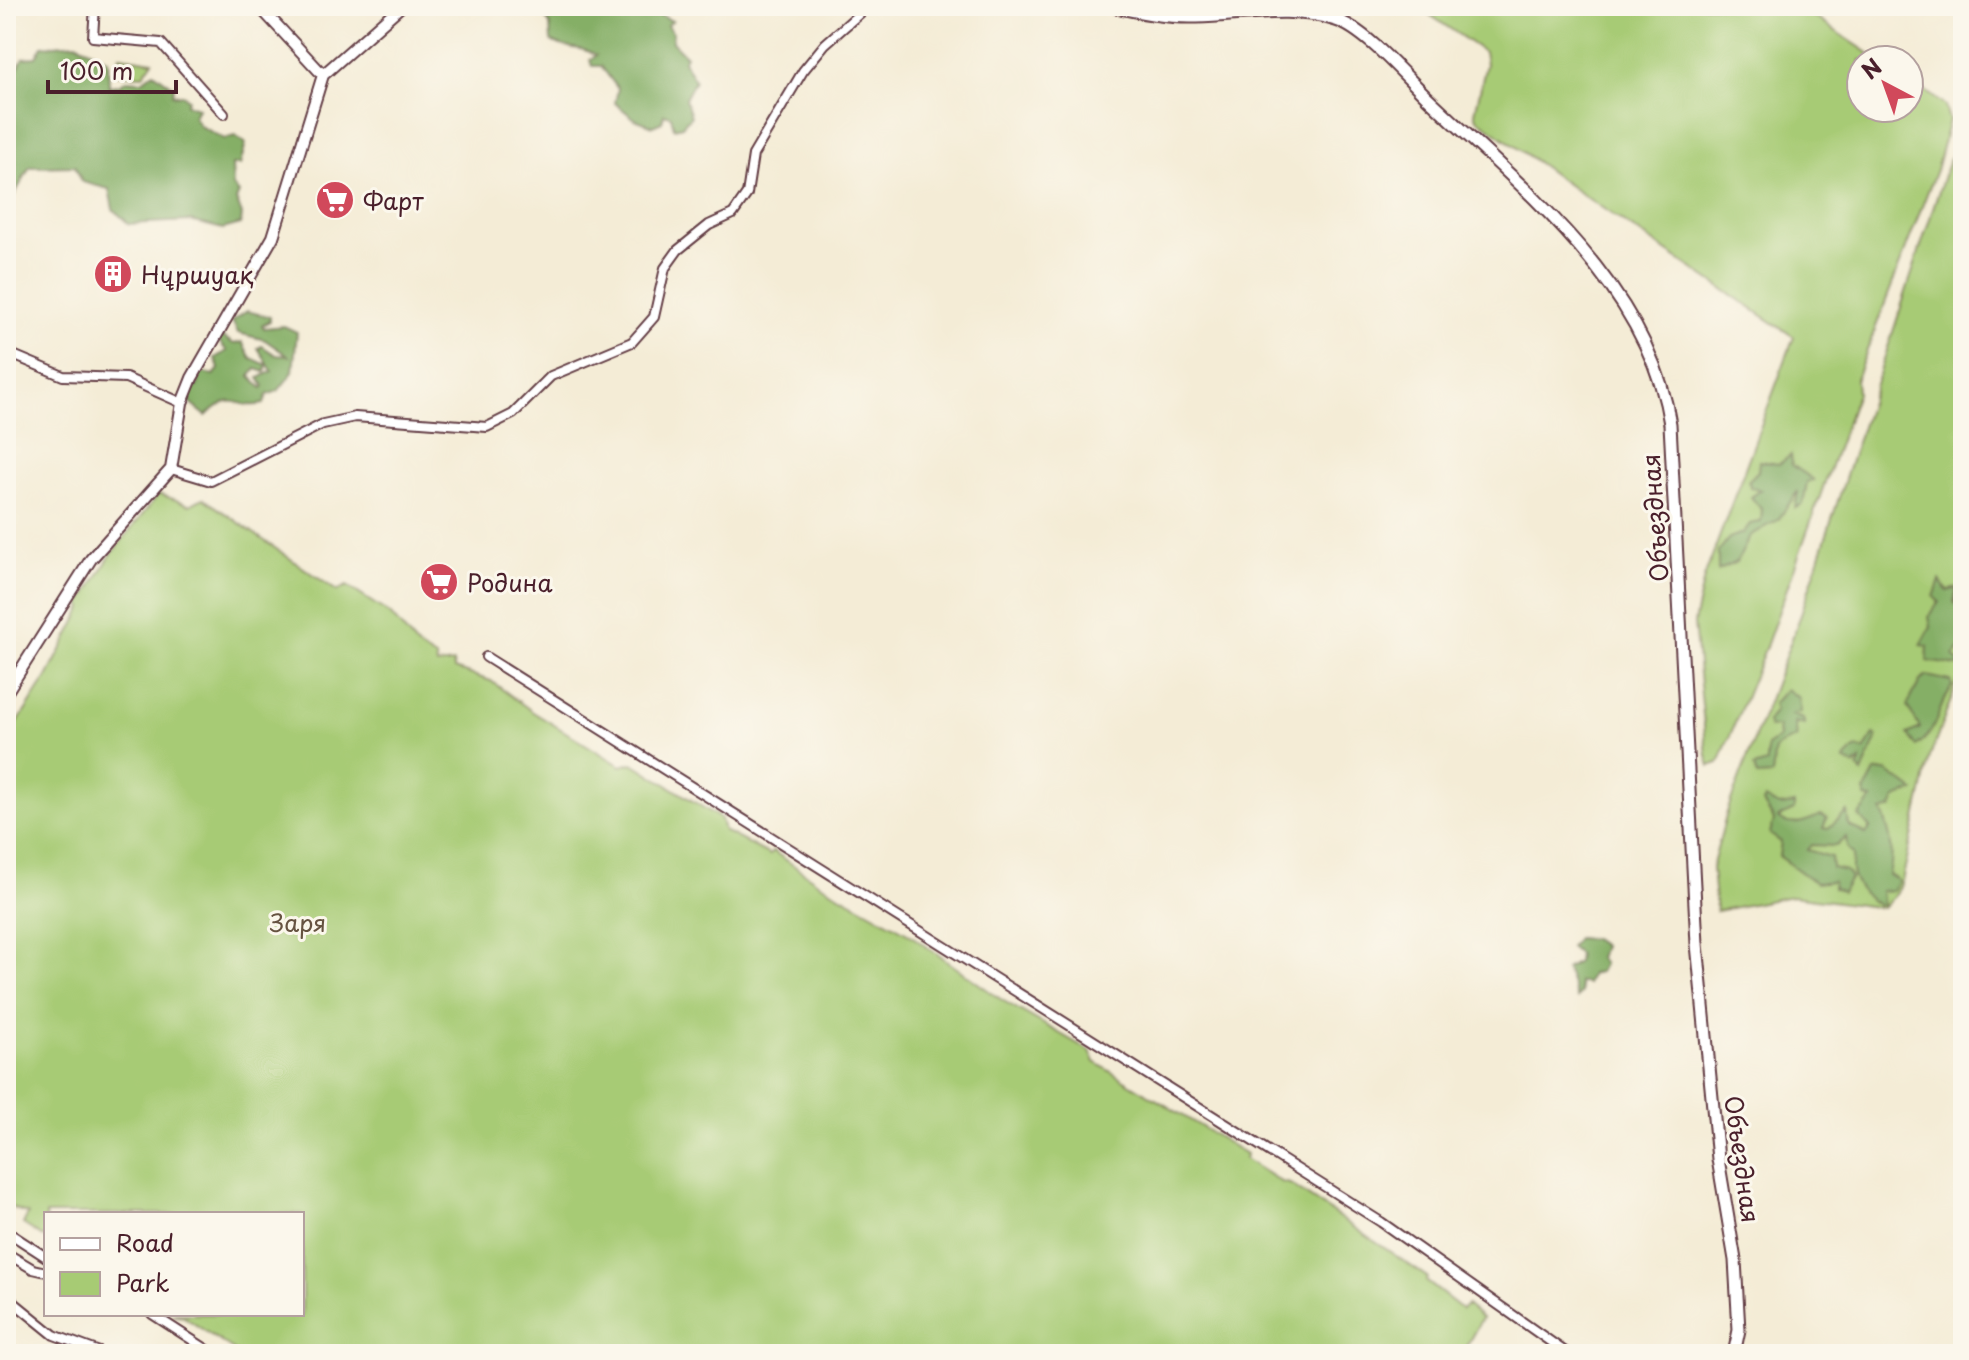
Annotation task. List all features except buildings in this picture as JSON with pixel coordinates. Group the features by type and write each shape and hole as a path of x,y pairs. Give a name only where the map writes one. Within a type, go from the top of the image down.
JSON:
{"main road":[{"name":"Объездная","path":"1119,8 1195,17 1297,13 1349,26 1567,232 1629,315 1653,359 1663,386 1670,424 1697,944 1718,1159 1735,1260 1739,1330 1734,1354"}],"street":[{"path":"95,6 93,37 161,43 224,114"},
{"path":"259,6 323,75"},
{"path":"6,693 91,559 171,469 182,403 192,378 273,237 323,75 401,6"},
{"path":"171,469 211,481 323,424 355,417 487,427 513,414 551,376 632,342 654,317 665,268 678,250 709,225 733,214 747,194 753,155 803,71 825,44 868,6"},
{"path":"6,352 63,376 126,378 182,403"},
{"path":"486,657 1381,1222 1514,1312 1568,1354"},
{"path":"6,1231 44,1256"},
{"path":"6,1253 33,1269 44,1272"},
{"path":"6,1296 54,1335 105,1354"},
{"path":"155,1316 214,1354"},
{"path":"6,1340 15,1353"}],"green space":[{"path":"538,6 665,6 656,13 672,21 667,25 673,33 672,42 686,56 683,61 695,80 685,99 691,116 682,126 674,128 671,116 664,114 662,122 653,126 635,119 615,103 618,89 601,66 592,66 590,60 596,55 551,41 550,25"},
{"path":"1417,6 1798,6 1855,44 1845,44 1845,124 1925,124 1925,90 1945,106 1949,120 1936,170 1856,379 1857,393 1767,644 1719,763 1710,766 1694,623 1704,578 1794,337 1574,189 1477,119 1475,113 1486,64 1484,52"},
{"path":"77,43 108,60 109,86 120,85 126,80 142,81 154,72 174,87 173,95 182,94 188,99 186,104 198,108 194,117 200,126 224,139 235,136 246,143 240,165 232,165 233,186 239,193 236,200 242,214 241,224 223,229 190,221 129,224 113,209 109,189 82,182 75,166 30,167 11,201 6,201 6,79 14,76 23,58 36,57 42,46"},
{"path":"120,56 153,61 143,75 116,74"},
{"path":"1963,139 1963,667 1930,757 1902,881 1898,892 1883,908 1792,896 1716,911 1712,868 1727,812 1800,617 1949,160"},
{"path":"247,311 270,317 270,321 262,325 264,328 284,326 297,332 293,372 278,391 267,395 264,404 246,405 230,401 206,416 188,401 188,391 198,386 199,372 214,375 219,369 215,358 227,351 217,339 220,335 234,344 242,342 251,358 267,365 265,372 256,369 250,376 262,388 264,386 259,378 272,371 258,348 262,346 276,355 288,356 265,340 238,333 232,321"},
{"path":"1791,455 1792,465 1814,480 1807,483 1803,504 1795,508 1798,491 1778,520 1750,536 1737,562 1718,571 1718,552 1729,538 1743,533 1750,524 1761,522 1762,510 1751,497 1761,490 1751,488 1748,481 1758,471 1759,461 1779,464"},
{"name":"Заря","path":"159,494 190,505 203,498 337,591 347,586 390,614 418,647 436,658 437,665 453,663 454,669 491,681 533,712 621,766 633,763 721,819 724,831 770,855 773,851 822,885 906,932 1002,1000 1090,1051 1095,1062 1246,1154 1245,1159 1281,1182 1290,1184 1427,1277 1426,1281 1462,1309 1467,1305 1482,1318 1462,1354 239,1354 180,1316 304,1316 304,1212 44,1212 44,1238 23,1224 28,1214 6,1205 6,741 47,677 83,608 81,604 112,553"},
{"path":"1963,572 1963,645 1954,656 1963,667 1927,661 1928,646 1921,645 1931,627 1929,617 1939,602 1934,597 1940,580 1947,591 1957,588 1956,604"},
{"path":"1927,676 1951,681 1953,686 1934,726 1916,746 1908,734 1920,728 1907,706 1920,681"},
{"path":"1786,689 1799,698 1801,712 1792,715 1803,719 1805,725 1795,723 1797,737 1775,750 1772,775 1757,776 1754,767 1767,763 1767,746 1779,738 1778,727 1769,728 1767,722 1775,710 1773,704"},
{"path":"1874,735 1877,737 1862,773 1858,768 1860,761 1854,766 1844,760 1856,748 1864,750"},
{"path":"1887,771 1914,791 1896,798 1892,808 1882,811 1891,843 1889,875 1899,881 1894,890 1881,891 1883,905 1872,901 1858,886 1852,873 1853,854 1847,847 1846,837 1836,846 1811,845 1807,850 1831,857 1832,868 1846,871 1851,877 1842,892 1833,888 1833,881 1816,883 1779,856 1781,842 1770,834 1774,820 1763,803 1765,799 1779,806 1794,804 1794,810 1778,818 1788,823 1799,823 1821,815 1827,818 1823,828 1827,829 1847,812 1849,826 1866,834 1870,828 1859,816 1872,799 1866,798 1865,791 1875,772"},
{"path":"1577,938 1593,939 1603,946 1599,958 1603,964 1599,972 1591,974 1587,984 1579,982 1581,992 1577,998 1566,969 1577,962 1578,954 1570,947"}],"place":[{"name":"Фарт","path":"335,200"},
{"name":"Нұршуақ","path":"113,274"},
{"name":"Родина","path":"439,582"}]}
